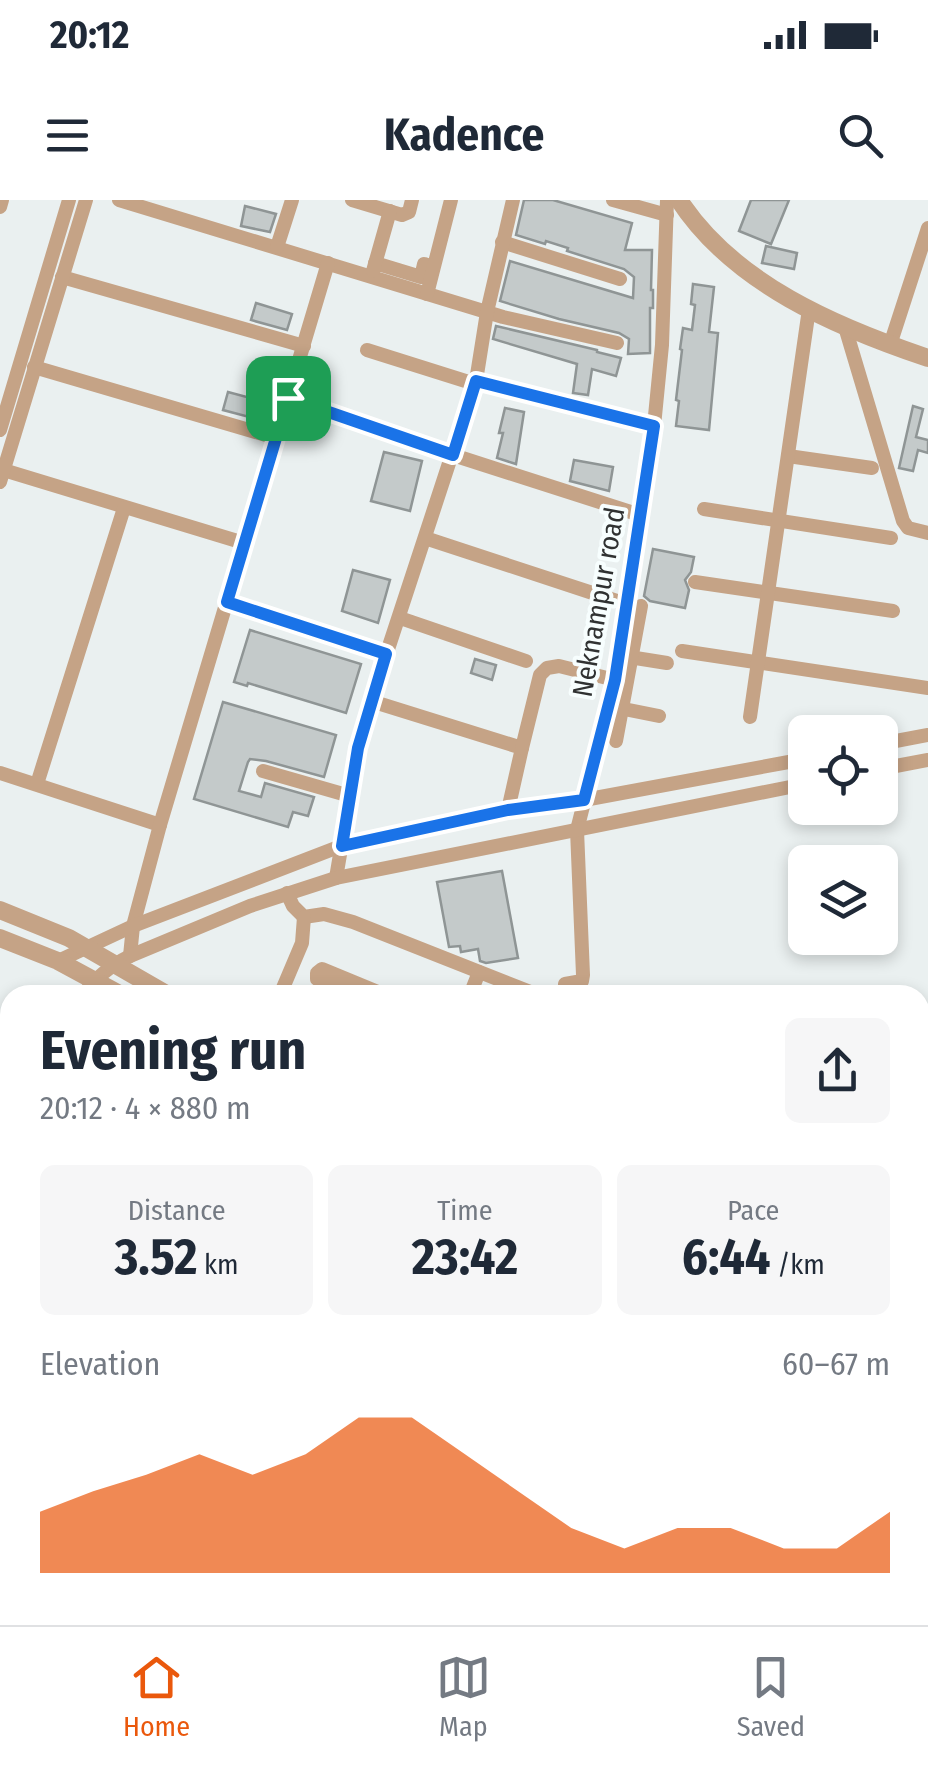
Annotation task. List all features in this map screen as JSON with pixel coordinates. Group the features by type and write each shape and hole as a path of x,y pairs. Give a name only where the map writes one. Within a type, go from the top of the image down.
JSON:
{"street":[{"path":"0,430 68,200"},
{"path":"86,200 1,474 244,543"},
{"path":"118,200 328,263 421,277 424,264 434,267"},
{"path":"277,247 292,200"},
{"path":"352,200 406,214 412,200"},
{"path":"427,294 451,200"},
{"path":"336,878 358,748 475,383 513,200"},
{"path":"614,200 667,208"},
{"path":"679,200 708,238 736,262 809,309 928,358"},
{"name":"Neknampur road","path":"565,984 582,980 583,975 576,830 615,708 615,680 625,657 634,605 640,515 662,344 667,208"},
{"path":"373,270 390,212"},
{"path":"890,345 928,228"},
{"path":"502,242 620,280"},
{"path":"121,960 328,263"},
{"path":"373,270 427,294 487,312 618,343"},
{"path":"62,277 304,346"},
{"path":"750,718 809,309"},
{"path":"845,327 903,521 908,528 928,533"},
{"path":"366,350 475,383 654,426"},
{"path":"34,367 276,438"},
{"path":"288,398 640,515"},
{"path":"788,456 872,468"},
{"path":"37,784 124,508"},
{"path":"704,509 890,538"},
{"path":"425,538 634,605"},
{"path":"696,582 893,611"},
{"path":"227,602 386,654"},
{"path":"400,618 526,661"},
{"path":"682,651 928,688"},
{"path":"616,741 615,708 625,657 667,663"},
{"path":"508,810 540,675 547,668 559,666 615,680"},
{"path":"371,700 522,748"},
{"path":"615,708 659,716"},
{"path":"898,741 928,736"},
{"path":"898,766 928,760"},
{"path":"58,961 133,926 342,846 508,810 788,762"},
{"path":"263,771 350,796"},
{"path":"0,773 160,826"},
{"path":"90,985 121,960 250,906 336,878 788,787"},
{"path":"284,985 305,930 304,917 287,894"},
{"path":"0,910 121,960 155,985"},
{"path":"304,917 324,914 353,922 512,985"},
{"path":"0,938 58,961 86,985"},
{"path":"329,985 318,979 317,973 322,969 361,985"},
{"path":"474,985 479,972"}],"building":[{"path":"524,200 553,200 632,223 625,250 652,250 650,353 628,354 629,339 619,333 500,301 510,261 633,298 634,277 624,269 546,241 545,244 516,235"},
{"path":"751,200 789,200 771,244 739,231"},
{"path":"245,206 276,214 270,232 241,226"},
{"path":"766,246 797,253 794,269 762,263"},
{"path":"693,284 714,287 709,332 718,333 709,430 676,426 680,349 683,328 692,330"},
{"path":"256,303 292,314 287,330 251,320"},
{"path":"496,326 621,358 616,376 592,369 588,395 573,393 577,364 493,339"},
{"path":"228,392 273,404 268,422 223,410"},
{"path":"913,406 923,409 916,437 928,440 928,453 918,450 913,471 899,468"},
{"path":"505,408 524,412 516,464 497,458"},
{"path":"384,452 422,461 410,511 371,501"},
{"path":"574,460 613,467 609,491 570,481"},
{"path":"653,549 694,557 685,580 689,590 685,608 650,601 644,596"},
{"path":"353,570 390,580 378,623 342,611"},
{"path":"250,630 361,664 346,713 234,682"},
{"path":"475,659 496,665 492,680 471,673"},
{"path":"223,702 336,735 324,777 266,761 248,762 239,791 261,797 265,783 314,797 308,816 293,812 288,827 194,799"},
{"path":"502,871 518,958 486,963 480,961 478,949 461,952 460,946 449,947 437,882"}],"route":[{"path":"476,381 654,426 615,680 584,800 508,810 342,846 358,748 386,654 227,602 288,398 453,455 476,381"}]}
